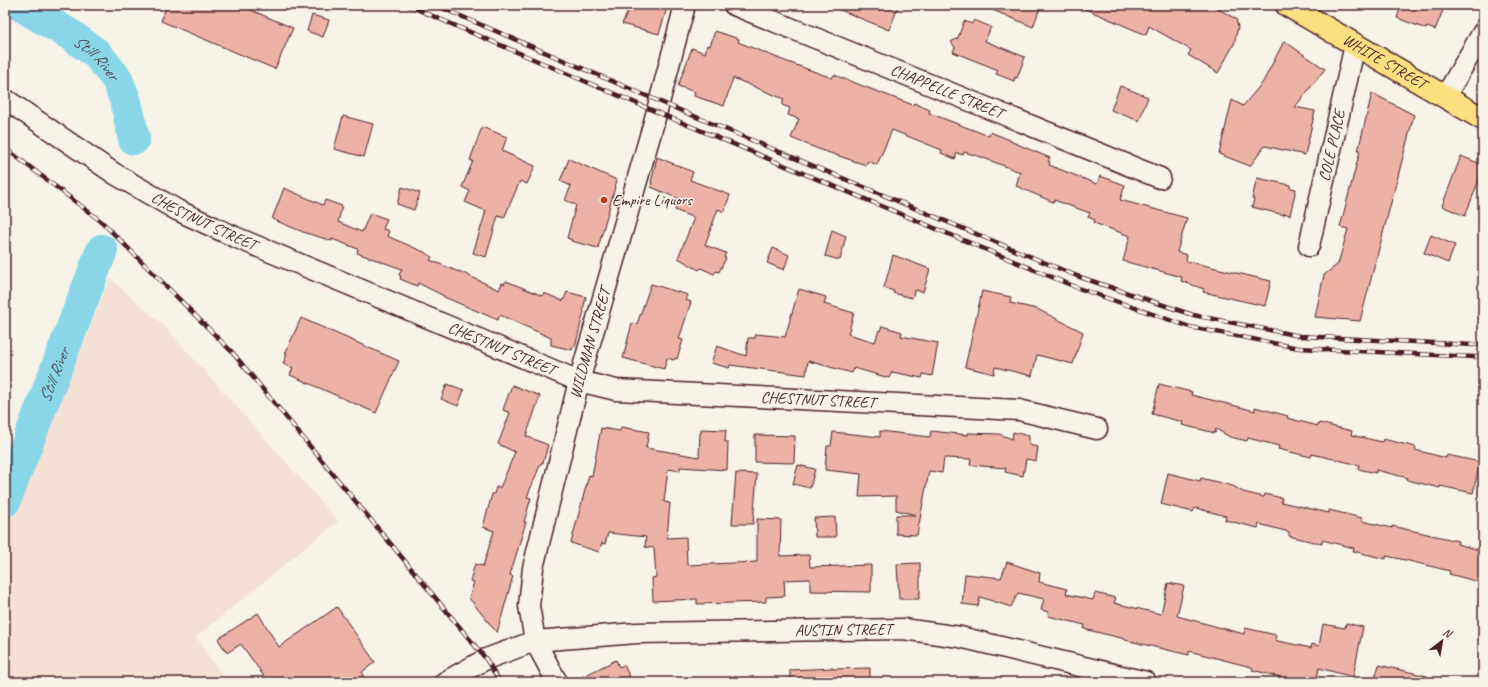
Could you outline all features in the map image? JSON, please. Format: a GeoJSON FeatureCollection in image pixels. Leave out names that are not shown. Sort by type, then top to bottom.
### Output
{"type":"FeatureCollection","features":[{"type":"Feature","properties":{"kind":"main road","name":"WHITE STREET"},"geometry":{"type":"LineString","coordinates":[[1287,5],[1483,119]]}},
{"type":"Feature","properties":{"kind":"street","name":"WILDMAN STREET"},"geometry":{"type":"LineString","coordinates":[[556,682],[536,641],[529,606],[533,568],[579,381],[654,122],[685,5]]}},
{"type":"Feature","properties":{"kind":"street","name":"CHAPPELLE STREET"},"geometry":{"type":"LineString","coordinates":[[734,5],[1160,178]]}},
{"type":"Feature","properties":{"kind":"street"},"geometry":{"type":"LineString","coordinates":[[1445,97],[1483,32]]}},
{"type":"Feature","properties":{"kind":"street","name":"COLE PLACE"},"geometry":{"type":"LineString","coordinates":[[1309,246],[1355,45]]}},
{"type":"Feature","properties":{"kind":"street","name":"CHESTNUT STREET"},"geometry":{"type":"LineString","coordinates":[[5,99],[115,174],[177,210],[235,237],[579,381],[616,390],[1019,410],[1097,429]]}},
{"type":"Feature","properties":{"kind":"street","name":"AUSTIN STREET"},"geometry":{"type":"LineString","coordinates":[[445,682],[486,659],[536,641],[637,633],[903,629],[960,637],[1146,682]]}},
{"type":"Feature","properties":{"kind":"shaded area"},"geometry":{"type":"Polygon","coordinates":[[[110,278],[167,329],[338,521],[196,637],[226,682],[5,682],[5,545],[8,526],[110,278]]]}},
{"type":"Feature","properties":{"kind":"building"},"geometry":{"type":"Polygon","coordinates":[[[167,5],[239,5],[293,28],[275,69],[161,21],[167,5]]]}},
{"type":"Feature","properties":{"kind":"building"},"geometry":{"type":"Polygon","coordinates":[[[631,5],[668,5],[659,34],[622,24],[631,5]]]}},
{"type":"Feature","properties":{"kind":"building"},"geometry":{"type":"Polygon","coordinates":[[[828,5],[899,5],[889,30],[828,5]]]}},
{"type":"Feature","properties":{"kind":"building"},"geometry":{"type":"Polygon","coordinates":[[[981,5],[1041,5],[1033,27],[981,5]]]}},
{"type":"Feature","properties":{"kind":"building"},"geometry":{"type":"Polygon","coordinates":[[[1076,5],[1211,5],[1236,19],[1238,27],[1234,44],[1218,73],[1188,55],[1191,50],[1149,26],[1146,35],[1076,5]]]}},
{"type":"Feature","properties":{"kind":"building"},"geometry":{"type":"Polygon","coordinates":[[[1401,5],[1445,5],[1435,30],[1427,27],[1426,29],[1397,18],[1401,5]]]}},
{"type":"Feature","properties":{"kind":"building"},"geometry":{"type":"Polygon","coordinates":[[[312,15],[329,20],[323,37],[307,31],[312,15]]]}},
{"type":"Feature","properties":{"kind":"building"},"geometry":{"type":"Polygon","coordinates":[[[974,20],[991,27],[985,41],[1025,57],[1017,78],[1015,77],[1014,81],[996,74],[998,70],[996,69],[953,52],[955,47],[951,42],[958,38],[964,21],[972,24],[974,20]]]}},
{"type":"Feature","properties":{"kind":"building"},"geometry":{"type":"Polygon","coordinates":[[[715,31],[739,39],[738,42],[785,61],[832,78],[834,75],[913,105],[914,103],[930,110],[929,113],[989,136],[990,132],[1010,140],[1050,158],[1048,161],[1050,162],[1049,165],[1097,184],[1100,176],[1125,185],[1120,200],[1187,218],[1177,252],[1187,255],[1186,261],[1271,281],[1265,306],[1203,292],[1204,289],[1181,281],[1182,277],[1123,261],[1130,236],[1094,223],[1095,220],[1088,217],[1090,213],[1054,200],[1053,202],[1016,186],[1020,172],[981,157],[964,152],[963,155],[957,153],[955,159],[941,153],[942,150],[892,130],[877,165],[868,161],[866,165],[791,138],[799,119],[788,115],[790,108],[782,105],[784,99],[733,78],[724,106],[694,96],[695,92],[678,86],[692,48],[705,53],[707,45],[710,46],[715,31]]]}},
{"type":"Feature","properties":{"kind":"building"},"geometry":{"type":"Polygon","coordinates":[[[1284,41],[1325,69],[1295,107],[1315,111],[1305,155],[1265,146],[1250,166],[1219,154],[1232,100],[1243,106],[1263,82],[1284,41]]]}},
{"type":"Feature","properties":{"kind":"building"},"geometry":{"type":"Polygon","coordinates":[[[1120,86],[1148,97],[1139,121],[1111,110],[1120,86]]]}},
{"type":"Feature","properties":{"kind":"building"},"geometry":{"type":"Polygon","coordinates":[[[1372,93],[1414,115],[1360,321],[1315,317],[1324,275],[1338,264],[1348,229],[1340,227],[1360,151],[1358,151],[1372,93]]]}},
{"type":"Feature","properties":{"kind":"building"},"geometry":{"type":"Polygon","coordinates":[[[343,116],[373,124],[364,157],[334,149],[343,116]]]}},
{"type":"Feature","properties":{"kind":"building"},"geometry":{"type":"Polygon","coordinates":[[[482,127],[507,137],[502,151],[535,166],[527,184],[520,181],[504,218],[498,216],[486,257],[473,253],[486,211],[465,202],[470,191],[462,187],[473,161],[470,160],[482,127]]]}},
{"type":"Feature","properties":{"kind":"building"},"geometry":{"type":"Polygon","coordinates":[[[1461,156],[1483,165],[1483,170],[1465,216],[1442,206],[1461,156]]]}},
{"type":"Feature","properties":{"kind":"building"},"geometry":{"type":"Polygon","coordinates":[[[657,157],[693,172],[690,180],[730,195],[724,212],[718,209],[705,245],[726,253],[724,257],[726,258],[719,272],[716,271],[714,274],[701,268],[699,270],[678,258],[694,218],[675,210],[679,199],[651,187],[657,157]]]}},
{"type":"Feature","properties":{"kind":"building"},"geometry":{"type":"Polygon","coordinates":[[[569,159],[617,180],[598,248],[571,241],[572,240],[567,238],[576,205],[565,200],[571,186],[560,181],[569,159]]]}},
{"type":"Feature","properties":{"kind":"building"},"geometry":{"type":"Polygon","coordinates":[[[1257,178],[1290,185],[1290,188],[1296,189],[1290,215],[1284,213],[1284,215],[1252,207],[1254,199],[1252,199],[1257,178]]]}},
{"type":"Feature","properties":{"kind":"building"},"geometry":{"type":"Polygon","coordinates":[[[402,187],[420,193],[414,210],[397,204],[402,187]]]}},
{"type":"Feature","properties":{"kind":"building"},"geometry":{"type":"Polygon","coordinates":[[[284,188],[323,205],[325,200],[342,206],[338,222],[362,232],[370,213],[387,219],[383,229],[389,231],[387,236],[424,252],[432,257],[430,260],[459,271],[499,290],[502,283],[504,284],[506,281],[543,296],[544,293],[563,301],[567,292],[586,297],[575,347],[573,346],[572,350],[551,345],[551,338],[500,315],[498,320],[444,297],[418,283],[417,286],[400,279],[401,276],[399,275],[402,269],[357,253],[358,249],[332,239],[332,241],[303,232],[272,219],[284,188]]]}},
{"type":"Feature","properties":{"kind":"building"},"geometry":{"type":"Polygon","coordinates":[[[832,230],[846,236],[840,260],[825,256],[832,230]]]}},
{"type":"Feature","properties":{"kind":"building"},"geometry":{"type":"Polygon","coordinates":[[[1431,235],[1455,245],[1448,263],[1424,253],[1431,235]]]}},
{"type":"Feature","properties":{"kind":"building"},"geometry":{"type":"Polygon","coordinates":[[[773,248],[789,255],[784,270],[767,263],[773,248]]]}},
{"type":"Feature","properties":{"kind":"building"},"geometry":{"type":"Polygon","coordinates":[[[893,255],[930,269],[923,292],[915,290],[912,298],[893,293],[894,291],[884,288],[893,255]]]}},
{"type":"Feature","properties":{"kind":"building"},"geometry":{"type":"Polygon","coordinates":[[[651,284],[688,295],[686,300],[691,302],[679,339],[683,340],[677,359],[675,358],[674,360],[667,358],[664,369],[623,358],[632,323],[637,324],[651,284]]]}},
{"type":"Feature","properties":{"kind":"building"},"geometry":{"type":"Polygon","coordinates":[[[799,289],[826,297],[824,304],[854,313],[848,334],[875,342],[882,326],[902,332],[901,336],[938,343],[932,376],[923,374],[922,378],[892,372],[889,378],[854,368],[852,373],[808,361],[806,375],[730,365],[729,368],[711,363],[717,346],[746,356],[748,338],[755,338],[756,334],[785,337],[799,289]]]}},
{"type":"Feature","properties":{"kind":"building"},"geometry":{"type":"Polygon","coordinates":[[[982,291],[1011,297],[1010,303],[1037,309],[1083,332],[1073,364],[1037,355],[1032,376],[995,367],[994,374],[965,367],[982,291]]]}},
{"type":"Feature","properties":{"kind":"building"},"geometry":{"type":"Polygon","coordinates":[[[301,318],[399,361],[376,413],[290,375],[293,368],[283,364],[287,354],[285,354],[301,318]]]}},
{"type":"Feature","properties":{"kind":"building"},"geometry":{"type":"Polygon","coordinates":[[[447,384],[464,390],[458,406],[441,399],[447,384]]]}},
{"type":"Feature","properties":{"kind":"building"},"geometry":{"type":"Polygon","coordinates":[[[1159,384],[1192,392],[1191,395],[1255,411],[1255,407],[1288,416],[1287,418],[1318,426],[1319,423],[1352,431],[1351,435],[1382,442],[1383,439],[1416,447],[1415,450],[1446,458],[1447,455],[1480,462],[1473,493],[1440,486],[1440,488],[1407,480],[1408,478],[1376,470],[1376,473],[1358,469],[1359,465],[1312,454],[1311,457],[1278,449],[1279,446],[1248,438],[1247,441],[1230,437],[1216,429],[1215,433],[1182,425],[1183,422],[1152,414],[1159,384]]]}},
{"type":"Feature","properties":{"kind":"building"},"geometry":{"type":"Polygon","coordinates":[[[512,385],[540,396],[526,436],[548,445],[543,463],[541,463],[527,497],[531,498],[524,522],[526,522],[510,575],[513,576],[497,633],[469,598],[474,582],[470,581],[475,564],[483,566],[494,531],[483,527],[492,494],[494,494],[496,487],[500,488],[515,452],[498,444],[510,413],[503,410],[512,385]]]}},
{"type":"Feature","properties":{"kind":"building"},"geometry":{"type":"Polygon","coordinates":[[[621,427],[649,432],[646,448],[699,457],[701,429],[726,430],[725,442],[728,442],[727,470],[680,467],[680,471],[668,469],[664,502],[670,503],[667,538],[686,537],[687,565],[757,562],[757,519],[781,520],[780,556],[809,555],[810,567],[871,565],[871,592],[810,591],[810,579],[784,580],[785,596],[766,597],[766,602],[697,604],[697,599],[653,601],[652,578],[656,577],[654,548],[645,547],[646,537],[608,533],[605,544],[602,543],[599,552],[571,543],[589,475],[592,476],[601,428],[620,431],[621,427]]]}},
{"type":"Feature","properties":{"kind":"building"},"geometry":{"type":"Polygon","coordinates":[[[880,431],[930,437],[931,431],[968,435],[968,433],[999,434],[1012,439],[1013,432],[1029,436],[1029,445],[1038,447],[1036,461],[1026,459],[1023,476],[1005,472],[1006,468],[970,465],[971,459],[944,458],[942,473],[929,471],[917,535],[896,534],[896,515],[916,515],[896,510],[896,496],[859,497],[861,474],[825,470],[827,446],[831,446],[833,432],[880,437],[880,431]]]}},
{"type":"Feature","properties":{"kind":"building"},"geometry":{"type":"Polygon","coordinates":[[[755,435],[795,436],[794,463],[755,462],[755,435]]]}},
{"type":"Feature","properties":{"kind":"building"},"geometry":{"type":"Polygon","coordinates":[[[798,465],[815,469],[810,488],[793,484],[798,465]]]}},
{"type":"Feature","properties":{"kind":"building"},"geometry":{"type":"Polygon","coordinates":[[[736,473],[757,474],[753,524],[732,524],[736,473]]]}},
{"type":"Feature","properties":{"kind":"building"},"geometry":{"type":"Polygon","coordinates":[[[1168,473],[1200,481],[1201,478],[1233,486],[1243,492],[1264,497],[1265,494],[1282,498],[1281,502],[1329,513],[1329,510],[1362,518],[1362,521],[1392,528],[1392,526],[1458,541],[1457,544],[1483,551],[1483,583],[1449,574],[1450,571],[1405,560],[1386,556],[1386,559],[1353,551],[1354,548],[1322,540],[1322,544],[1289,536],[1289,532],[1259,524],[1258,528],[1225,520],[1226,516],[1195,508],[1193,512],[1161,504],[1168,473]]]}},
{"type":"Feature","properties":{"kind":"building"},"geometry":{"type":"Polygon","coordinates":[[[835,517],[836,537],[815,537],[814,518],[835,517]]]}},
{"type":"Feature","properties":{"kind":"building"},"geometry":{"type":"Polygon","coordinates":[[[1007,562],[1040,573],[1039,582],[1067,589],[1066,594],[1093,600],[1095,593],[1116,598],[1114,603],[1161,614],[1168,583],[1184,586],[1177,616],[1244,634],[1245,628],[1276,635],[1275,640],[1311,648],[1312,644],[1319,646],[1323,624],[1345,628],[1346,623],[1363,627],[1353,677],[1319,668],[1316,682],[1292,682],[1292,680],[1252,670],[1253,668],[1251,667],[1189,651],[1189,655],[1084,629],[1085,625],[1048,616],[1049,612],[1041,610],[1044,599],[1018,593],[1011,607],[980,597],[978,606],[962,604],[965,574],[1001,578],[1007,562]]]}},
{"type":"Feature","properties":{"kind":"building"},"geometry":{"type":"Polygon","coordinates":[[[920,563],[919,599],[899,599],[897,564],[920,563]]]}},
{"type":"Feature","properties":{"kind":"building"},"geometry":{"type":"Polygon","coordinates":[[[337,607],[375,662],[362,672],[364,675],[354,682],[268,682],[241,644],[227,653],[218,639],[258,613],[279,647],[337,607]]]}},
{"type":"Feature","properties":{"kind":"building"},"geometry":{"type":"Polygon","coordinates":[[[616,660],[619,667],[624,665],[632,682],[572,682],[616,660]]]}},
{"type":"Feature","properties":{"kind":"building"},"geometry":{"type":"Polygon","coordinates":[[[1379,665],[1427,676],[1426,682],[1374,682],[1379,665]]]}},
{"type":"Feature","properties":{"kind":"building"},"geometry":{"type":"Polygon","coordinates":[[[870,668],[870,682],[790,682],[790,670],[870,668]]]}},
{"type":"Feature","properties":{"kind":"waterway","name":"Still River"},"geometry":{"type":"LineString","coordinates":[[20,5],[69,34],[96,53],[117,79],[126,102],[134,139]]}},
{"type":"Feature","properties":{"kind":"waterway","name":"Still River"},"geometry":{"type":"LineString","coordinates":[[5,501],[102,250]]}},
{"type":"Feature","properties":{"kind":"railway"},"geometry":{"type":"LineString","coordinates":[[407,5],[666,116],[1078,288],[1190,327],[1299,348],[1474,357],[1483,356]]}},
{"type":"Feature","properties":{"kind":"railway"},"geometry":{"type":"LineString","coordinates":[[435,5],[670,106],[1077,276],[1193,315],[1300,336],[1473,345],[1483,344]]}},
{"type":"Feature","properties":{"kind":"railway"},"geometry":{"type":"LineString","coordinates":[[5,148],[102,222],[232,352],[486,659],[500,682]]}},
{"type":"Feature","properties":{"kind":"place","name":"Empire Liquors"},"geometry":{"type":"Point","coordinates":[604,200]}}]}
